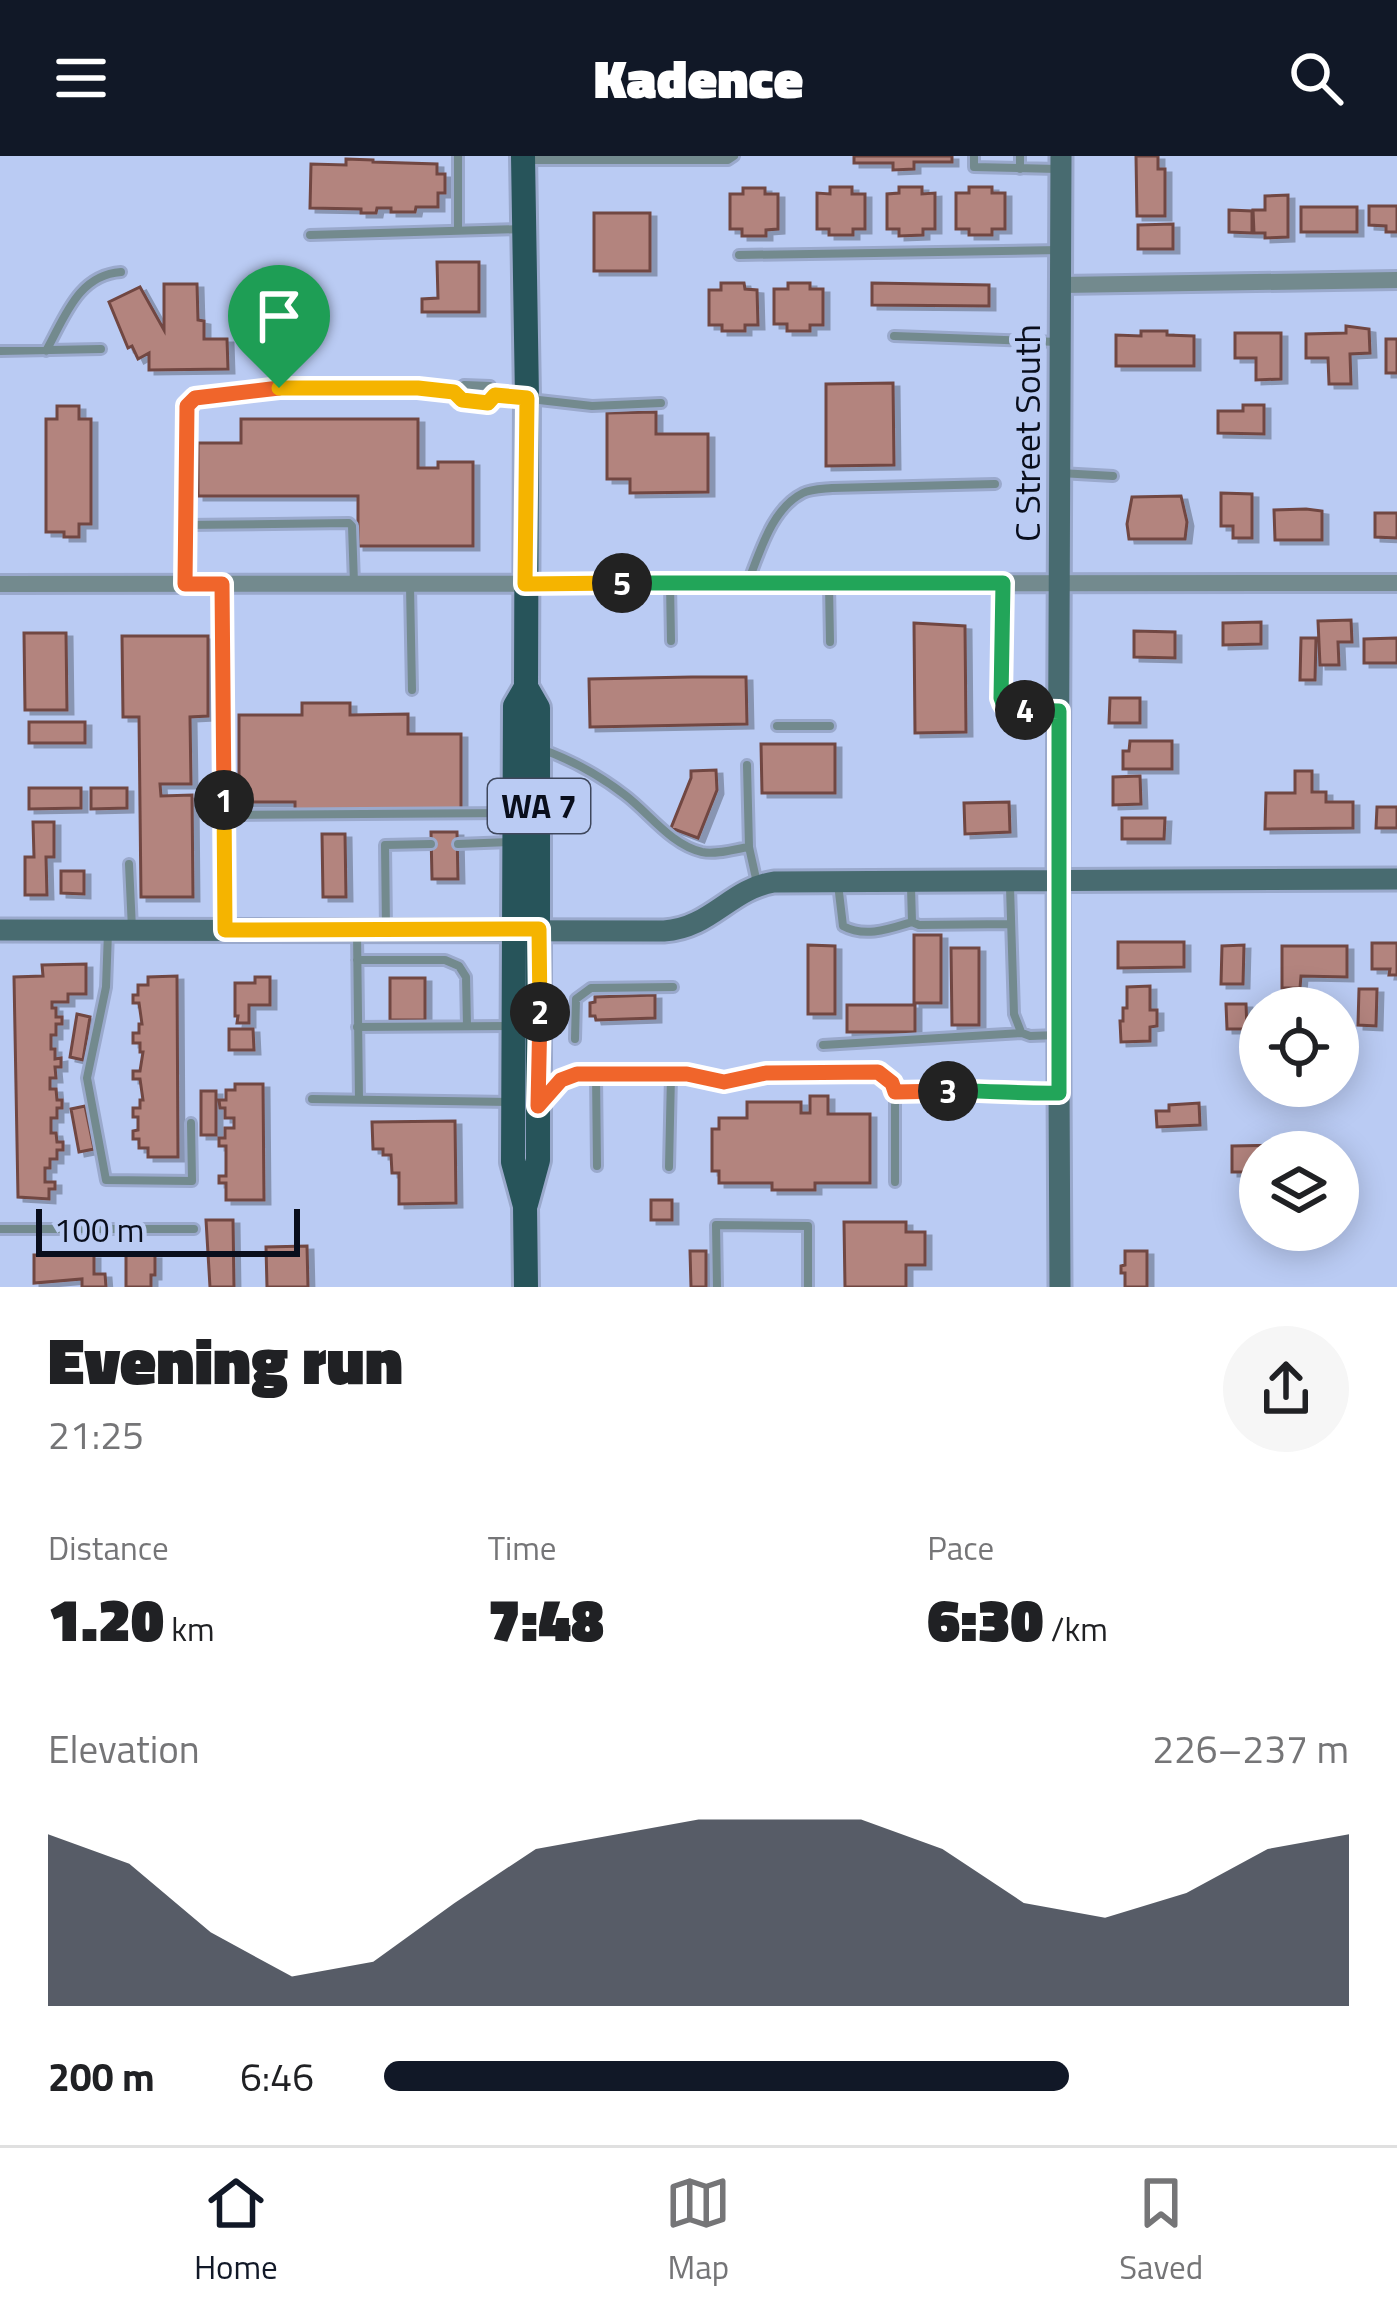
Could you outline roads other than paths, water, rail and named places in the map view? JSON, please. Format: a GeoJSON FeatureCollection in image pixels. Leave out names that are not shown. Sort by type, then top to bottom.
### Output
{"type":"FeatureCollection","features":[{"type":"Feature","properties":{"kind":"main road","name":"WA 7"},"geometry":{"type":"LineString","coordinates":[[523,158],[526,688],[538,708],[539,748],[539,929],[526,1104]]}},
{"type":"Feature","properties":{"kind":"main road","name":"WA 7"},"geometry":{"type":"LineString","coordinates":[[526,688],[515,706],[512,842],[512,1026],[538,1160],[525,1206],[526,1287]]}},
{"type":"Feature","properties":{"kind":"street","name":"C Street South"},"geometry":{"type":"LineString","coordinates":[[1060,1287],[1061,163]]}},
{"type":"Feature","properties":{"kind":"street"},"geometry":{"type":"LineString","coordinates":[[1061,284],[1397,280]]}},
{"type":"Feature","properties":{"kind":"street"},"geometry":{"type":"LineString","coordinates":[[0,584],[1397,583]]}},
{"type":"Feature","properties":{"kind":"street"},"geometry":{"type":"LineString","coordinates":[[0,930],[654,932],[686,929],[757,885],[775,882],[1397,879]]}},
{"type":"Feature","properties":{"kind":"lane"},"geometry":{"type":"LineString","coordinates":[[458,156],[458,230]]}},
{"type":"Feature","properties":{"kind":"lane"},"geometry":{"type":"LineString","coordinates":[[523,158],[728,160],[734,156]]}},
{"type":"Feature","properties":{"kind":"lane"},"geometry":{"type":"LineString","coordinates":[[974,156],[974,167],[1020,169],[1061,163]]}},
{"type":"Feature","properties":{"kind":"lane"},"geometry":{"type":"LineString","coordinates":[[1020,156],[1020,169]]}},
{"type":"Feature","properties":{"kind":"lane"},"geometry":{"type":"LineString","coordinates":[[310,235],[524,229]]}},
{"type":"Feature","properties":{"kind":"lane"},"geometry":{"type":"LineString","coordinates":[[739,255],[1061,250]]}},
{"type":"Feature","properties":{"kind":"lane"},"geometry":{"type":"LineString","coordinates":[[46,351],[86,284],[104,273],[121,272]]}},
{"type":"Feature","properties":{"kind":"lane"},"geometry":{"type":"LineString","coordinates":[[894,336],[1061,343]]}},
{"type":"Feature","properties":{"kind":"lane"},"geometry":{"type":"LineString","coordinates":[[0,351],[101,349]]}},
{"type":"Feature","properties":{"kind":"lane"},"geometry":{"type":"LineString","coordinates":[[454,392],[464,385],[490,386],[495,395]]}},
{"type":"Feature","properties":{"kind":"lane"},"geometry":{"type":"LineString","coordinates":[[185,584],[187,406],[195,398],[279,388],[418,388],[454,392],[462,400],[488,403],[495,395]]}},
{"type":"Feature","properties":{"kind":"lane"},"geometry":{"type":"LineString","coordinates":[[495,395],[592,406],[661,403]]}},
{"type":"Feature","properties":{"kind":"lane"},"geometry":{"type":"LineString","coordinates":[[1060,473],[1113,476]]}},
{"type":"Feature","properties":{"kind":"lane"},"geometry":{"type":"LineString","coordinates":[[747,583],[769,531],[805,491],[995,484]]}},
{"type":"Feature","properties":{"kind":"lane"},"geometry":{"type":"LineString","coordinates":[[184,525],[349,523],[354,583]]}},
{"type":"Feature","properties":{"kind":"lane"},"geometry":{"type":"LineString","coordinates":[[670,583],[671,641]]}},
{"type":"Feature","properties":{"kind":"lane"},"geometry":{"type":"LineString","coordinates":[[829,583],[830,642]]}},
{"type":"Feature","properties":{"kind":"lane"},"geometry":{"type":"LineString","coordinates":[[1003,583],[1004,706],[1008,710],[1059,711]]}},
{"type":"Feature","properties":{"kind":"lane"},"geometry":{"type":"LineString","coordinates":[[222,584],[225,930]]}},
{"type":"Feature","properties":{"kind":"lane"},"geometry":{"type":"LineString","coordinates":[[410,584],[412,690]]}},
{"type":"Feature","properties":{"kind":"lane"},"geometry":{"type":"LineString","coordinates":[[777,726],[830,726]]}},
{"type":"Feature","properties":{"kind":"lane"},"geometry":{"type":"LineString","coordinates":[[539,748],[593,773],[683,843],[702,852],[749,847]]}},
{"type":"Feature","properties":{"kind":"lane"},"geometry":{"type":"LineString","coordinates":[[747,766],[749,847],[757,885]]}},
{"type":"Feature","properties":{"kind":"lane"},"geometry":{"type":"LineString","coordinates":[[224,815],[513,813]]}},
{"type":"Feature","properties":{"kind":"lane"},"geometry":{"type":"LineString","coordinates":[[458,844],[512,842]]}},
{"type":"Feature","properties":{"kind":"lane"},"geometry":{"type":"LineString","coordinates":[[386,931],[385,844],[431,844]]}},
{"type":"Feature","properties":{"kind":"lane"},"geometry":{"type":"LineString","coordinates":[[129,864],[132,930]]}},
{"type":"Feature","properties":{"kind":"lane"},"geometry":{"type":"LineString","coordinates":[[837,881],[841,919],[848,929],[870,932],[912,922],[1011,924]]}},
{"type":"Feature","properties":{"kind":"lane"},"geometry":{"type":"LineString","coordinates":[[911,881],[912,922]]}},
{"type":"Feature","properties":{"kind":"lane"},"geometry":{"type":"LineString","coordinates":[[1010,881],[1014,1014],[1022,1033]]}},
{"type":"Feature","properties":{"kind":"lane"},"geometry":{"type":"LineString","coordinates":[[108,930],[106,987],[87,1078],[106,1180],[192,1181],[191,1123]]}},
{"type":"Feature","properties":{"kind":"lane"},"geometry":{"type":"LineString","coordinates":[[357,931],[359,1099]]}},
{"type":"Feature","properties":{"kind":"lane"},"geometry":{"type":"LineString","coordinates":[[357,960],[445,960],[459,966],[466,977],[466,1026]]}},
{"type":"Feature","properties":{"kind":"lane"},"geometry":{"type":"LineString","coordinates":[[575,1039],[576,999],[591,988],[673,987]]}},
{"type":"Feature","properties":{"kind":"lane"},"geometry":{"type":"LineString","coordinates":[[357,1027],[512,1026]]}},
{"type":"Feature","properties":{"kind":"lane"},"geometry":{"type":"LineString","coordinates":[[823,1046],[1022,1033],[1060,1035]]}},
{"type":"Feature","properties":{"kind":"lane"},"geometry":{"type":"LineString","coordinates":[[312,1099],[526,1104],[577,1074],[687,1074],[724,1082],[766,1073],[878,1072],[895,1092],[895,1182]]}},
{"type":"Feature","properties":{"kind":"lane"},"geometry":{"type":"LineString","coordinates":[[596,1074],[597,1166]]}},
{"type":"Feature","properties":{"kind":"lane"},"geometry":{"type":"LineString","coordinates":[[669,1167],[670,1075]]}},
{"type":"Feature","properties":{"kind":"lane"},"geometry":{"type":"LineString","coordinates":[[895,1092],[1059,1093]]}},
{"type":"Feature","properties":{"kind":"lane"},"geometry":{"type":"LineString","coordinates":[[717,1287],[716,1225],[808,1226],[808,1287]]}},
{"type":"Feature","properties":{"kind":"lane"},"geometry":{"type":"LineString","coordinates":[[0,1229],[194,1229]]}}]}
